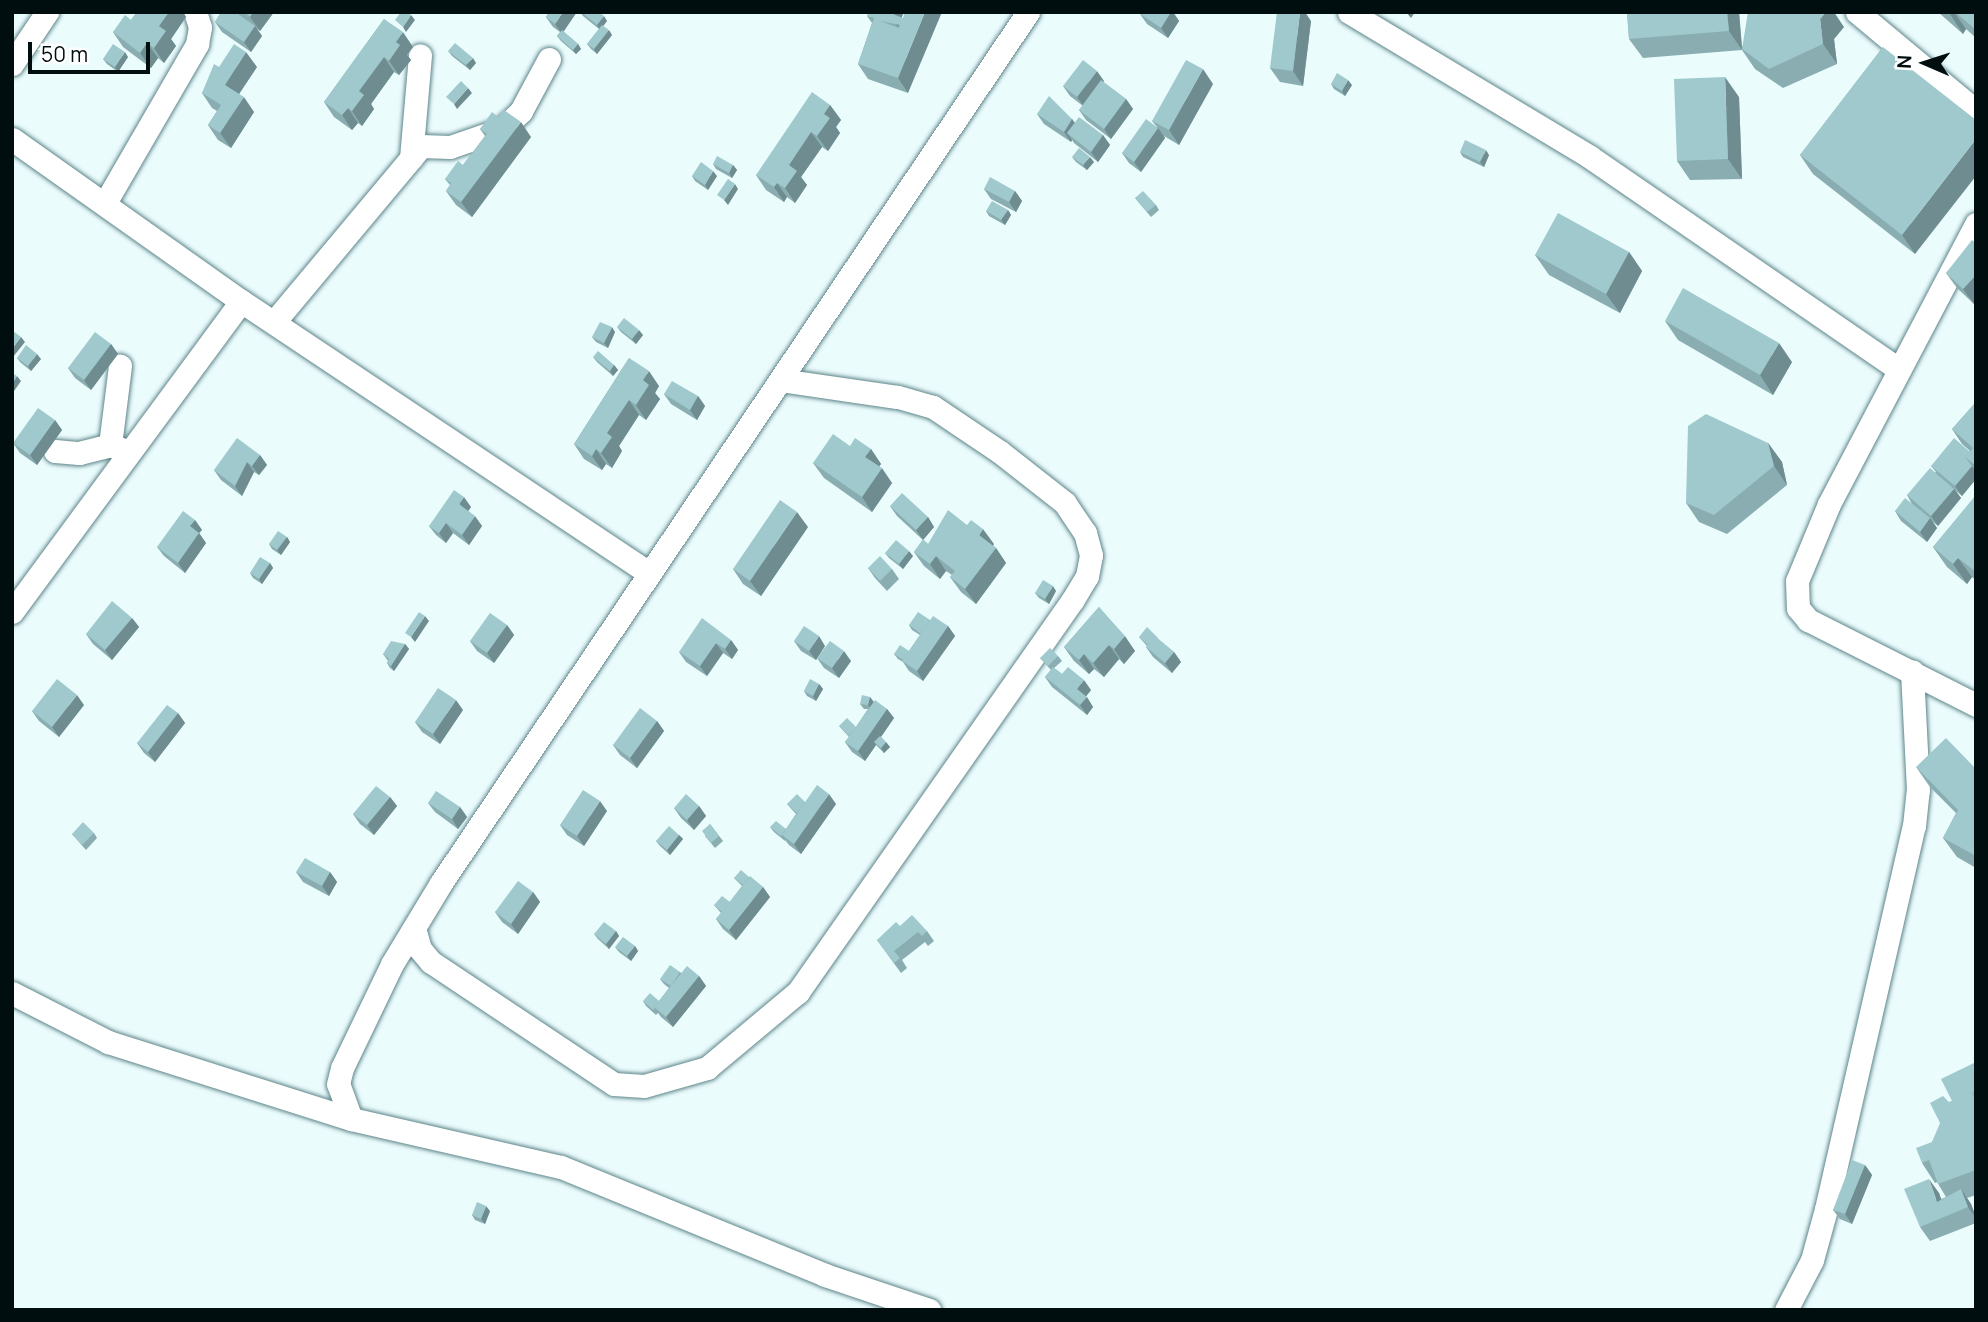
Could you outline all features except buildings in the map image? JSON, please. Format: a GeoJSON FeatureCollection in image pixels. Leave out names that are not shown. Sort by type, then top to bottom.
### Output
{"type":"FeatureCollection","features":[{"type":"Feature","properties":{"kind":"street"},"geometry":{"type":"LineString","coordinates":[[12,64],[47,12]]}},
{"type":"Feature","properties":{"kind":"street"},"geometry":{"type":"LineString","coordinates":[[105,202],[197,44],[200,27],[195,12]]}},
{"type":"Feature","properties":{"kind":"street"},"geometry":{"type":"LineString","coordinates":[[351,1119],[338,1084],[341,1068],[414,928],[647,572],[781,380],[1028,12]]}},
{"type":"Feature","properties":{"kind":"street"},"geometry":{"type":"LineString","coordinates":[[1349,12],[1590,158],[1899,369]]}},
{"type":"Feature","properties":{"kind":"street"},"geometry":{"type":"LineString","coordinates":[[1857,12],[1976,111]]}},
{"type":"Feature","properties":{"kind":"street"},"geometry":{"type":"LineString","coordinates":[[411,158],[420,55]]}},
{"type":"Feature","properties":{"kind":"street"},"geometry":{"type":"LineString","coordinates":[[274,322],[421,146],[450,147],[502,129],[521,111],[549,59]]}},
{"type":"Feature","properties":{"kind":"street"},"geometry":{"type":"LineString","coordinates":[[12,139],[105,202],[241,301],[647,572]]}},
{"type":"Feature","properties":{"kind":"street"},"geometry":{"type":"LineString","coordinates":[[1976,224],[1829,504],[1797,581],[1798,608],[1808,620],[1976,705]]}},
{"type":"Feature","properties":{"kind":"street"},"geometry":{"type":"LineString","coordinates":[[12,612],[120,448],[241,301]]}},
{"type":"Feature","properties":{"kind":"street"},"geometry":{"type":"LineString","coordinates":[[120,366],[120,448]]}},
{"type":"Feature","properties":{"kind":"street"},"geometry":{"type":"LineString","coordinates":[[414,928],[419,949],[431,962],[614,1084],[644,1086],[707,1068],[799,992],[1072,601],[1087,576],[1091,555],[1085,533],[1065,503],[1000,452],[933,407],[897,397],[781,380]]}},
{"type":"Feature","properties":{"kind":"street"},"geometry":{"type":"LineString","coordinates":[[55,451],[79,453],[120,448]]}},
{"type":"Feature","properties":{"kind":"street"},"geometry":{"type":"LineString","coordinates":[[1786,1310],[1812,1260],[1826,1209],[1914,825],[1918,790],[1912,671]]}},
{"type":"Feature","properties":{"kind":"street"},"geometry":{"type":"LineString","coordinates":[[12,993],[108,1042],[351,1119],[561,1167],[825,1275],[929,1310]]}}]}
